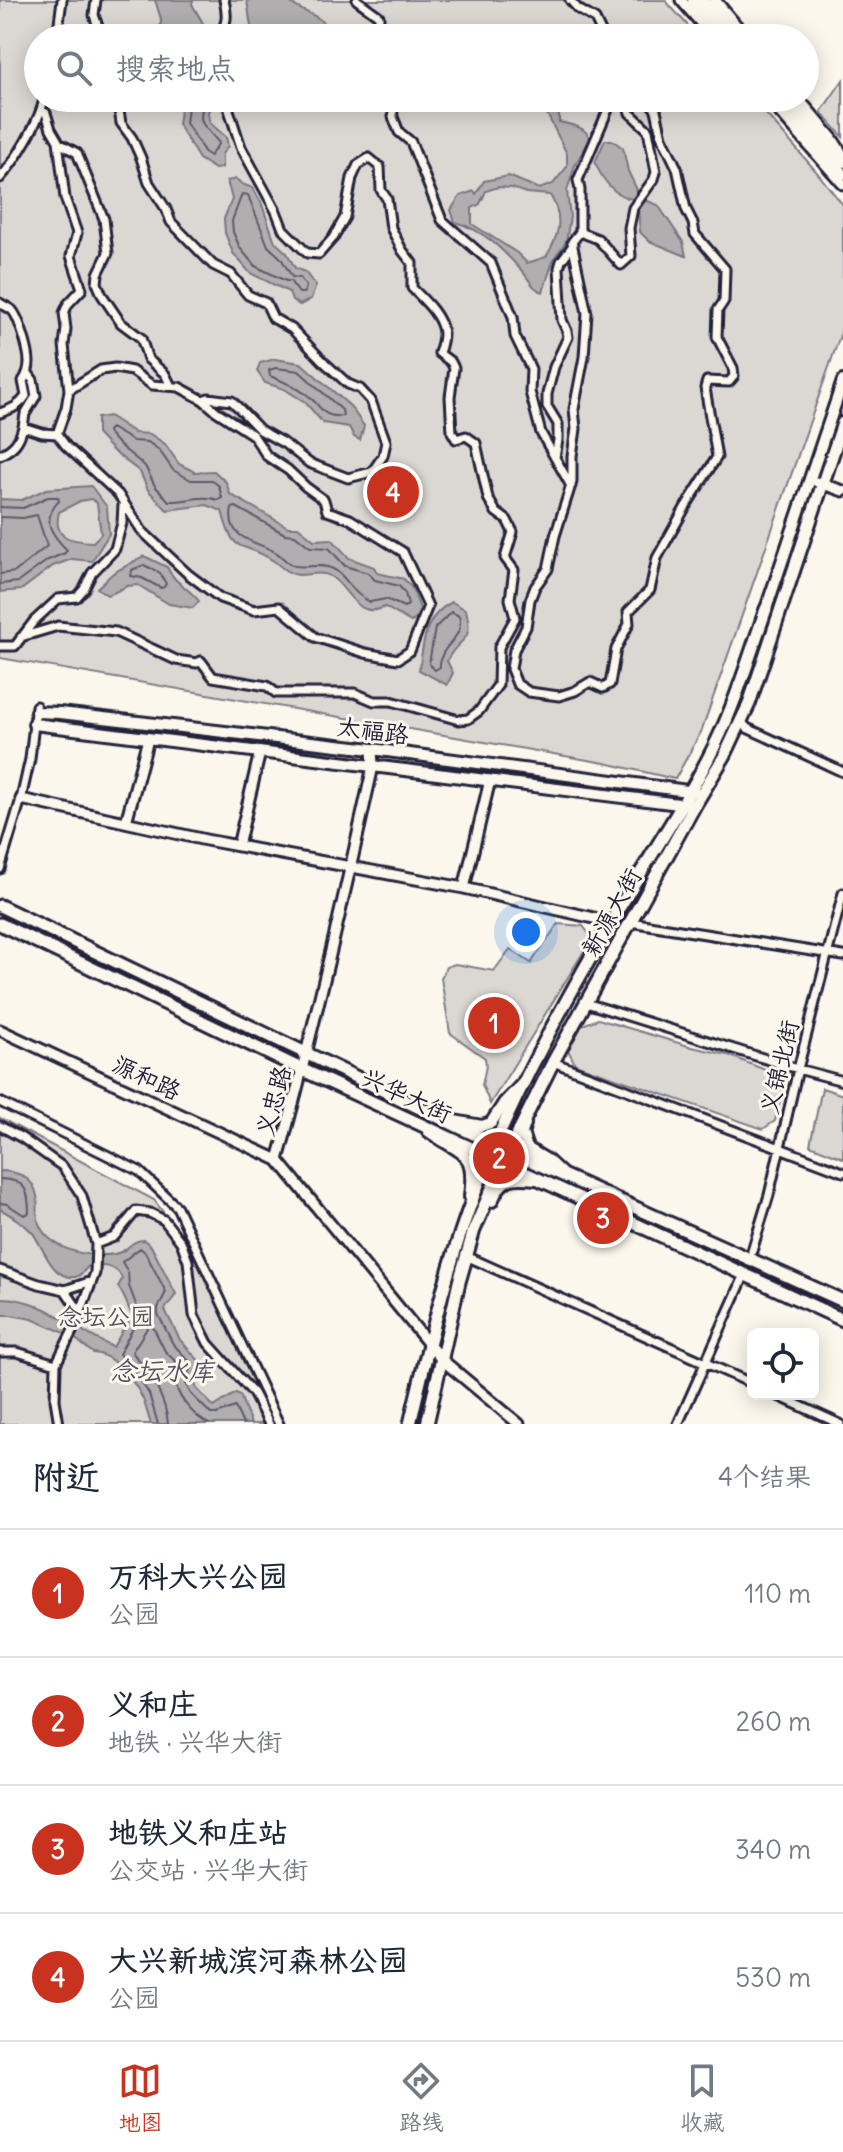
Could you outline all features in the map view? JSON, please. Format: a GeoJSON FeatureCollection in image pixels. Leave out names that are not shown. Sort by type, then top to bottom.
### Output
{"type":"FeatureCollection","features":[{"type":"Feature","properties":{"kind":"main road"},"geometry":{"type":"LineString","coordinates":[[693,0],[710,7],[724,24]]}},
{"type":"Feature","properties":{"kind":"main road"},"geometry":{"type":"LineString","coordinates":[[789,112],[843,174]]}},
{"type":"Feature","properties":{"kind":"main road"},"geometry":{"type":"LineString","coordinates":[[799,112],[843,162]]}},
{"type":"Feature","properties":{"kind":"main road","name":"新源大街"},"geometry":{"type":"LineString","coordinates":[[427,1424],[466,1256],[503,1163],[553,1062],[725,755],[749,704],[843,381]]}},
{"type":"Feature","properties":{"kind":"main road","name":"新源大街"},"geometry":{"type":"LineString","coordinates":[[766,609],[843,423]]}},
{"type":"Feature","properties":{"kind":"main road"},"geometry":{"type":"LineString","coordinates":[[410,1424],[457,1241],[489,1157],[579,980],[716,743],[766,609]]}},
{"type":"Feature","properties":{"kind":"main road","name":"太福路"},"geometry":{"type":"LineString","coordinates":[[35,714],[60,713],[372,749],[689,793],[705,791]]}},
{"type":"Feature","properties":{"kind":"main road","name":"太福路"},"geometry":{"type":"LineString","coordinates":[[35,714],[148,739],[695,805]]}},
{"type":"Feature","properties":{"kind":"main road","name":"兴华大街"},"geometry":{"type":"LineString","coordinates":[[0,906],[509,1151],[843,1301]]}},
{"type":"Feature","properties":{"kind":"main road","name":"兴华大街"},"geometry":{"type":"LineString","coordinates":[[0,924],[420,1125],[843,1320]]}},
{"type":"Feature","properties":{"kind":"main road"},"geometry":{"type":"LineString","coordinates":[[579,980],[594,989]]}},
{"type":"Feature","properties":{"kind":"main road"},"geometry":{"type":"LineString","coordinates":[[445,1120],[482,1126],[491,1123],[527,1077]]}},
{"type":"Feature","properties":{"kind":"main road"},"geometry":{"type":"LineString","coordinates":[[532,1103],[522,1133],[527,1148],[566,1177]]}},
{"type":"Feature","properties":{"kind":"main road"},"geometry":{"type":"LineString","coordinates":[[420,1125],[469,1161],[472,1172],[469,1206]]}},
{"type":"Feature","properties":{"kind":"main road"},"geometry":{"type":"LineString","coordinates":[[474,1230],[501,1184],[520,1177],[541,1180]]}},
{"type":"Feature","properties":{"kind":"street"},"geometry":{"type":"LineString","coordinates":[[59,24],[62,0]]}},
{"type":"Feature","properties":{"kind":"street"},"geometry":{"type":"LineString","coordinates":[[96,0],[94,15],[97,24]]}},
{"type":"Feature","properties":{"kind":"street"},"geometry":{"type":"LineString","coordinates":[[224,0],[227,24]]}},
{"type":"Feature","properties":{"kind":"street"},"geometry":{"type":"LineString","coordinates":[[357,0],[379,16],[379,24]]}},
{"type":"Feature","properties":{"kind":"street"},"geometry":{"type":"LineString","coordinates":[[570,0],[597,24]]}},
{"type":"Feature","properties":{"kind":"street"},"geometry":{"type":"LineString","coordinates":[[681,0],[710,7],[730,24]]}},
{"type":"Feature","properties":{"kind":"street"},"geometry":{"type":"LineString","coordinates":[[0,178],[41,112]]}},
{"type":"Feature","properties":{"kind":"street"},"geometry":{"type":"LineString","coordinates":[[45,112],[59,143],[65,198],[77,233],[71,256],[82,289],[64,313],[69,390],[57,434]]}},
{"type":"Feature","properties":{"kind":"street"},"geometry":{"type":"LineString","coordinates":[[119,112],[121,123],[132,138],[149,183],[171,222],[213,265],[231,274],[248,295],[266,303],[273,318],[292,329],[348,384],[360,389],[371,401],[386,442],[383,456],[372,472],[348,478],[309,463],[260,430],[232,401],[203,400]]}},
{"type":"Feature","properties":{"kind":"street"},"geometry":{"type":"LineString","coordinates":[[21,637],[58,626],[116,632],[176,660],[201,661],[213,677],[267,686],[276,693],[355,693],[374,701],[391,701],[459,720],[468,719],[479,711],[498,685],[499,647],[515,618],[510,599],[514,570],[505,558],[513,532],[488,498],[476,443],[466,436],[456,439],[452,432],[450,397],[454,368],[439,353],[443,335],[441,325],[428,304],[412,288],[412,263],[391,228],[387,199],[381,190],[380,167],[369,158],[358,165],[340,226],[319,254],[307,253],[283,229],[241,147],[230,112]]}},
{"type":"Feature","properties":{"kind":"street"},"geometry":{"type":"LineString","coordinates":[[393,112],[399,132],[411,142],[442,220],[491,263],[513,317],[515,336],[531,369],[530,392],[541,433],[571,486]]}},
{"type":"Feature","properties":{"kind":"street"},"geometry":{"type":"LineString","coordinates":[[607,112],[578,180],[580,232],[572,242],[587,313],[584,357],[574,409],[576,429],[571,486],[548,569],[530,600],[526,627],[514,650],[511,669],[517,684],[529,692],[559,696],[590,682],[603,688],[610,684],[616,649],[629,624],[628,612],[650,590],[657,558],[717,457],[705,388],[707,381],[729,382],[734,376],[729,357],[717,337],[718,310],[724,301],[725,269],[695,234],[677,168],[662,137],[656,112]]}},
{"type":"Feature","properties":{"kind":"street"},"geometry":{"type":"LineString","coordinates":[[580,232],[598,239],[621,265],[631,256],[629,228],[633,208],[656,172],[648,130],[630,112]]}},
{"type":"Feature","properties":{"kind":"street"},"geometry":{"type":"LineString","coordinates":[[779,112],[843,184]]}},
{"type":"Feature","properties":{"kind":"street"},"geometry":{"type":"LineString","coordinates":[[810,112],[843,155]]}},
{"type":"Feature","properties":{"kind":"street"},"geometry":{"type":"LineString","coordinates":[[59,143],[77,153],[104,219],[108,253],[97,283],[102,295],[121,323],[141,338],[148,359],[165,374],[171,386]]}},
{"type":"Feature","properties":{"kind":"street"},"geometry":{"type":"LineString","coordinates":[[555,459],[558,424],[547,406],[547,394],[554,367],[568,337],[562,320],[559,268],[573,245]]}},
{"type":"Feature","properties":{"kind":"street"},"geometry":{"type":"LineString","coordinates":[[0,303],[12,309],[28,352],[28,373],[23,381],[26,396],[20,404],[0,413]]}},
{"type":"Feature","properties":{"kind":"street"},"geometry":{"type":"LineString","coordinates":[[23,427],[57,434],[118,494],[142,531],[188,574],[220,598],[254,610],[279,607],[315,637],[365,653],[398,659],[410,651],[428,606],[403,552],[350,519],[327,511],[324,500],[267,456],[253,435],[179,387],[152,385],[132,371],[115,368],[101,370],[69,390]]}},
{"type":"Feature","properties":{"kind":"street"},"geometry":{"type":"LineString","coordinates":[[0,455],[19,442],[25,414],[36,396],[33,380],[28,373]]}},
{"type":"Feature","properties":{"kind":"street"},"geometry":{"type":"LineString","coordinates":[[816,482],[843,491]]}},
{"type":"Feature","properties":{"kind":"street"},"geometry":{"type":"LineString","coordinates":[[0,646],[15,646],[34,621],[58,599],[77,597],[84,589],[92,573],[115,549],[122,523],[123,503]]}},
{"type":"Feature","properties":{"kind":"street"},"geometry":{"type":"LineString","coordinates":[[0,869],[21,799],[35,714]]}},
{"type":"Feature","properties":{"kind":"street"},"geometry":{"type":"LineString","coordinates":[[741,721],[747,728],[843,772]]}},
{"type":"Feature","properties":{"kind":"street"},"geometry":{"type":"LineString","coordinates":[[126,822],[148,739]]}},
{"type":"Feature","properties":{"kind":"street","name":"义忠路"},"geometry":{"type":"LineString","coordinates":[[372,749],[373,766],[351,867],[303,1070],[278,1160],[441,1359],[519,1424]]}},
{"type":"Feature","properties":{"kind":"street"},"geometry":{"type":"LineString","coordinates":[[238,846],[260,752]]}},
{"type":"Feature","properties":{"kind":"street"},"geometry":{"type":"LineString","coordinates":[[464,888],[490,780]]}},
{"type":"Feature","properties":{"kind":"street"},"geometry":{"type":"LineString","coordinates":[[21,799],[238,846],[464,888],[611,922]]}},
{"type":"Feature","properties":{"kind":"street","name":"义锦北街"},"geometry":{"type":"LineString","coordinates":[[752,1251],[843,893]]}},
{"type":"Feature","properties":{"kind":"street"},"geometry":{"type":"LineString","coordinates":[[630,922],[843,956]]}},
{"type":"Feature","properties":{"kind":"street"},"geometry":{"type":"LineString","coordinates":[[586,1003],[843,1081]]}},
{"type":"Feature","properties":{"kind":"street","name":"源和路"},"geometry":{"type":"LineString","coordinates":[[0,1030],[278,1160]]}},
{"type":"Feature","properties":{"kind":"street"},"geometry":{"type":"LineString","coordinates":[[553,1062],[843,1172]]}},
{"type":"Feature","properties":{"kind":"street"},"geometry":{"type":"LineString","coordinates":[[0,1102],[139,1171],[177,1207],[279,1424]]}},
{"type":"Feature","properties":{"kind":"street"},"geometry":{"type":"LineString","coordinates":[[0,1126],[63,1167],[82,1196],[96,1244],[94,1277],[56,1364],[55,1400],[59,1424]]}},
{"type":"Feature","properties":{"kind":"street"},"geometry":{"type":"LineString","coordinates":[[96,1244],[114,1237],[136,1211],[164,1220],[181,1242],[188,1261],[194,1315],[208,1343],[253,1393],[269,1424]]}},
{"type":"Feature","properties":{"kind":"street"},"geometry":{"type":"LineString","coordinates":[[466,1256],[747,1381]]}},
{"type":"Feature","properties":{"kind":"street"},"geometry":{"type":"LineString","coordinates":[[0,1270],[65,1290],[94,1277]]}},
{"type":"Feature","properties":{"kind":"street"},"geometry":{"type":"LineString","coordinates":[[678,1424],[742,1281]]}},
{"type":"Feature","properties":{"kind":"street"},"geometry":{"type":"LineString","coordinates":[[65,1290],[80,1312]]}},
{"type":"Feature","properties":{"kind":"street"},"geometry":{"type":"LineString","coordinates":[[0,1352],[17,1352],[56,1364]]}},
{"type":"Feature","properties":{"kind":"street"},"geometry":{"type":"LineString","coordinates":[[787,1400],[840,1424]]}},
{"type":"Feature","properties":{"kind":"green space"},"geometry":{"type":"Polygon","coordinates":[[[0,0],[665,0],[686,24],[24,24],[24,112],[764,112],[843,205],[843,327],[701,732],[675,779],[605,763],[0,658],[0,0]]]}},
{"type":"Feature","properties":{"kind":"green space"},"geometry":{"type":"Polygon","coordinates":[[[843,80],[843,137],[821,112],[843,80]]]}},
{"type":"Feature","properties":{"kind":"green space"},"geometry":{"type":"Polygon","coordinates":[[[558,924],[583,926],[592,938],[490,1104],[482,1085],[485,1058],[450,1033],[441,978],[446,967],[455,964],[494,971],[510,949],[531,963],[558,924]]]}},
{"type":"Feature","properties":{"kind":"green space"},"geometry":{"type":"Polygon","coordinates":[[[598,1019],[728,1055],[775,1074],[783,1089],[775,1121],[763,1129],[575,1064],[568,1050],[582,1025],[598,1019]]]}},
{"type":"Feature","properties":{"kind":"green space"},"geometry":{"type":"Polygon","coordinates":[[[822,1088],[843,1095],[843,1158],[810,1145],[822,1088]]]}},
{"type":"Feature","properties":{"kind":"green space","name":"念坛公园"},"geometry":{"type":"Polygon","coordinates":[[[0,1118],[154,1200],[191,1249],[274,1424],[0,1424],[0,1118]]]}},
{"type":"Feature","properties":{"kind":"water"},"geometry":{"type":"Polygon","coordinates":[[[155,0],[193,0],[192,4],[203,24],[161,24],[155,0]]]}},
{"type":"Feature","properties":{"kind":"water"},"geometry":{"type":"Polygon","coordinates":[[[247,0],[288,0],[324,24],[251,24],[247,0]]]}},
{"type":"Feature","properties":{"kind":"water"},"geometry":{"type":"Polygon","coordinates":[[[180,112],[208,112],[210,123],[226,137],[228,146],[222,154],[222,168],[215,169],[199,159],[178,124],[180,112]]]}},
{"type":"Feature","properties":{"kind":"water"},"geometry":{"type":"Polygon","coordinates":[[[546,112],[559,112],[559,122],[582,129],[590,139],[575,165],[567,191],[570,217],[566,242],[554,258],[543,292],[533,286],[492,241],[455,222],[451,210],[460,196],[474,191],[476,194],[484,181],[509,176],[539,189],[553,184],[567,167],[567,154],[546,112]],[[498,187],[486,191],[480,204],[472,208],[472,224],[527,263],[546,257],[554,242],[558,219],[550,195],[498,187]]]}},
{"type":"Feature","properties":{"kind":"water"},"geometry":{"type":"Polygon","coordinates":[[[605,140],[612,140],[623,148],[628,171],[637,190],[634,199],[615,191],[595,162],[605,140]]]}},
{"type":"Feature","properties":{"kind":"water"},"geometry":{"type":"Polygon","coordinates":[[[236,179],[253,188],[275,242],[287,253],[295,268],[305,272],[316,286],[311,299],[300,305],[292,301],[289,292],[250,273],[233,253],[225,233],[224,219],[232,199],[227,181],[236,179]]]}},
{"type":"Feature","properties":{"kind":"water"},"geometry":{"type":"Polygon","coordinates":[[[645,200],[658,205],[683,242],[686,256],[649,241],[640,232],[638,208],[645,200]]]}},
{"type":"Feature","properties":{"kind":"water"},"geometry":{"type":"Polygon","coordinates":[[[275,359],[301,363],[350,406],[364,426],[360,440],[354,437],[349,427],[323,423],[305,402],[284,389],[265,383],[257,371],[260,363],[275,359]]]}},
{"type":"Feature","properties":{"kind":"water"},"geometry":{"type":"Polygon","coordinates":[[[109,416],[135,433],[150,434],[165,444],[179,464],[195,472],[214,471],[226,482],[230,494],[288,527],[298,527],[314,540],[332,539],[349,558],[374,567],[377,573],[404,579],[412,588],[420,609],[415,620],[411,622],[385,607],[367,610],[330,576],[291,573],[240,545],[230,536],[222,511],[207,505],[167,510],[148,490],[140,472],[97,434],[97,418],[109,416]]]}},
{"type":"Feature","properties":{"kind":"water"},"geometry":{"type":"Polygon","coordinates":[[[91,486],[107,507],[109,534],[92,561],[72,559],[53,566],[21,590],[0,592],[0,499],[22,500],[46,489],[91,486]],[[91,499],[80,501],[59,512],[58,528],[61,533],[78,541],[93,542],[101,534],[97,503],[91,499]]]}},
{"type":"Feature","properties":{"kind":"water"},"geometry":{"type":"Polygon","coordinates":[[[144,556],[167,567],[173,577],[195,596],[199,601],[193,608],[169,604],[138,585],[127,586],[107,595],[97,588],[113,573],[144,556]]]}},
{"type":"Feature","properties":{"kind":"water"},"geometry":{"type":"Polygon","coordinates":[[[452,602],[466,610],[468,629],[467,635],[447,661],[453,673],[447,685],[419,670],[426,631],[435,615],[452,602]]]}},
{"type":"Feature","properties":{"kind":"water","name":"念坛水库"},"geometry":{"type":"Polygon","coordinates":[[[0,1171],[18,1174],[32,1184],[37,1196],[40,1227],[60,1246],[80,1253],[102,1255],[118,1253],[140,1240],[151,1246],[176,1294],[165,1310],[180,1340],[203,1365],[204,1370],[199,1371],[194,1381],[197,1389],[214,1407],[236,1393],[240,1395],[251,1424],[151,1424],[139,1392],[129,1377],[109,1358],[93,1353],[72,1336],[32,1319],[0,1315],[0,1298],[16,1299],[45,1309],[113,1347],[132,1315],[118,1287],[122,1279],[117,1271],[90,1265],[75,1277],[54,1268],[32,1232],[0,1209],[0,1171]]]}},
{"type":"Feature","properties":{"kind":"place","name":"大兴新城滨河森林公园"},"geometry":{"type":"Point","coordinates":[393,492]}},
{"type":"Feature","properties":{"kind":"place","name":"万科大兴公园"},"geometry":{"type":"Point","coordinates":[494,1023]}},
{"type":"Feature","properties":{"kind":"place","name":"义和庄"},"geometry":{"type":"Point","coordinates":[499,1158]}},
{"type":"Feature","properties":{"kind":"place","name":"地铁义和庄站"},"geometry":{"type":"Point","coordinates":[603,1218]}}]}
